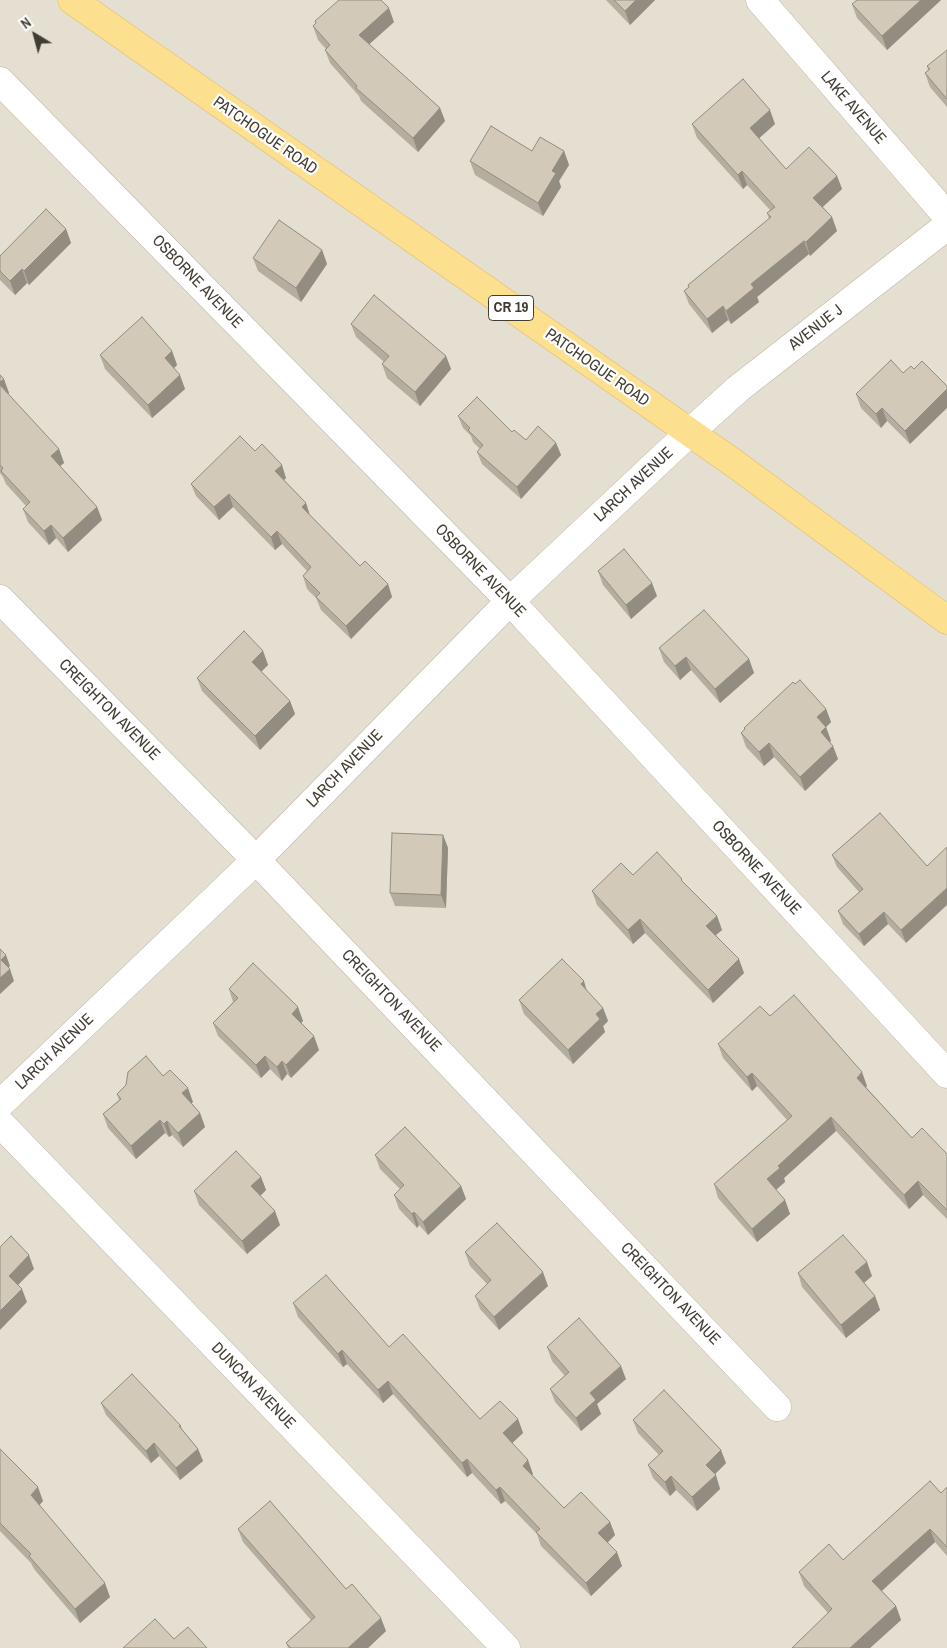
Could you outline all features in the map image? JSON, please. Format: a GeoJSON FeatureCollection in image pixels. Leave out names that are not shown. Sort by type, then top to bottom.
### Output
{"type":"FeatureCollection","features":[{"type":"Feature","properties":{"kind":"main road","name":"PATCHOGUE ROAD"},"geometry":{"type":"LineString","coordinates":[[72,0],[735,464],[947,620]]}},
{"type":"Feature","properties":{"kind":"street","name":"LAKE AVENUE"},"geometry":{"type":"LineString","coordinates":[[760,0],[947,216]]}},
{"type":"Feature","properties":{"kind":"street","name":"OSBORNE AVENUE"},"geometry":{"type":"LineString","coordinates":[[0,81],[510,601],[947,1074]]}},
{"type":"Feature","properties":{"kind":"street","name":"AVENUE J"},"geometry":{"type":"LineString","coordinates":[[689,433],[740,388],[947,226]]}},
{"type":"Feature","properties":{"kind":"street","name":"LARCH AVENUE"},"geometry":{"type":"LineString","coordinates":[[0,1104],[256,860],[510,601],[689,433]]}},
{"type":"Feature","properties":{"kind":"street","name":"CREIGHTON AVENUE"},"geometry":{"type":"LineString","coordinates":[[0,599],[256,860],[776,1407]]}},
{"type":"Feature","properties":{"kind":"street","name":"DUNCAN AVENUE"},"geometry":{"type":"LineString","coordinates":[[0,1123],[506,1648]]}},
{"type":"Feature","properties":{"kind":"shaded area"},"geometry":{"type":"Polygon","coordinates":[[[0,0],[947,0],[947,1648],[0,1648],[0,0]]]}},
{"type":"Feature","properties":{"kind":"building"},"geometry":{"type":"Polygon","coordinates":[[[339,0],[381,0],[389,8],[359,35],[440,108],[413,138],[356,88],[357,86],[325,50],[330,45],[313,26],[316,23],[315,21],[339,0]]]}},
{"type":"Feature","properties":{"kind":"building"},"geometry":{"type":"Polygon","coordinates":[[[614,0],[636,0],[625,11],[614,0]]]}},
{"type":"Feature","properties":{"kind":"building"},"geometry":{"type":"Polygon","coordinates":[[[857,0],[921,0],[882,36],[852,4],[857,0]]]}},
{"type":"Feature","properties":{"kind":"building"},"geometry":{"type":"Polygon","coordinates":[[[947,50],[947,99],[925,73],[930,69],[927,66],[947,50]]]}},
{"type":"Feature","properties":{"kind":"building"},"geometry":{"type":"Polygon","coordinates":[[[743,79],[770,110],[750,128],[786,169],[809,147],[837,176],[813,198],[832,217],[806,242],[804,241],[751,284],[754,288],[726,311],[723,306],[707,319],[684,291],[689,287],[688,285],[771,217],[767,213],[775,207],[742,171],[738,175],[692,124],[743,79]]]}},
{"type":"Feature","properties":{"kind":"building"},"geometry":{"type":"Polygon","coordinates":[[[491,126],[532,151],[540,137],[564,151],[552,171],[556,173],[538,203],[470,161],[491,126]]]}},
{"type":"Feature","properties":{"kind":"building"},"geometry":{"type":"Polygon","coordinates":[[[46,209],[66,229],[24,271],[22,269],[10,281],[0,271],[0,256],[46,209]]]}},
{"type":"Feature","properties":{"kind":"building"},"geometry":{"type":"Polygon","coordinates":[[[279,220],[322,250],[296,288],[253,258],[279,220]]]}},
{"type":"Feature","properties":{"kind":"building"},"geometry":{"type":"Polygon","coordinates":[[[374,295],[446,356],[415,392],[382,364],[389,356],[351,324],[374,295]]]}},
{"type":"Feature","properties":{"kind":"building"},"geometry":{"type":"Polygon","coordinates":[[[142,317],[172,351],[165,358],[180,375],[148,405],[100,355],[142,317]]]}},
{"type":"Feature","properties":{"kind":"building"},"geometry":{"type":"Polygon","coordinates":[[[891,360],[903,373],[911,366],[914,369],[922,361],[947,386],[947,389],[905,431],[882,408],[876,414],[856,394],[891,360]]]}},
{"type":"Feature","properties":{"kind":"building"},"geometry":{"type":"Polygon","coordinates":[[[0,385],[59,449],[51,456],[97,507],[63,538],[51,525],[44,531],[23,509],[30,502],[1,471],[3,468],[0,465],[0,385]]]}},
{"type":"Feature","properties":{"kind":"building"},"geometry":{"type":"Polygon","coordinates":[[[477,397],[512,432],[514,430],[526,440],[538,426],[556,443],[517,487],[477,452],[483,445],[468,430],[470,428],[458,416],[477,397]]]}},
{"type":"Feature","properties":{"kind":"building"},"geometry":{"type":"Polygon","coordinates":[[[240,436],[255,451],[262,444],[282,465],[275,471],[306,503],[302,507],[360,566],[365,561],[388,584],[346,626],[316,597],[320,593],[303,576],[311,567],[277,531],[271,537],[229,494],[214,507],[191,484],[240,436]]]}},
{"type":"Feature","properties":{"kind":"building"},"geometry":{"type":"Polygon","coordinates":[[[624,549],[652,583],[626,605],[598,571],[624,549]]]}},
{"type":"Feature","properties":{"kind":"building"},"geometry":{"type":"Polygon","coordinates":[[[704,610],[749,659],[715,689],[686,657],[675,666],[659,648],[704,610]]]}},
{"type":"Feature","properties":{"kind":"building"},"geometry":{"type":"Polygon","coordinates":[[[244,631],[263,651],[252,662],[290,701],[255,736],[197,678],[244,631]]]}},
{"type":"Feature","properties":{"kind":"building"},"geometry":{"type":"Polygon","coordinates":[[[800,680],[826,709],[817,717],[826,727],[821,732],[833,746],[800,777],[769,743],[759,752],[741,733],[793,682],[795,684],[800,680]]]}},
{"type":"Feature","properties":{"kind":"building"},"geometry":{"type":"Polygon","coordinates":[[[880,813],[927,866],[947,847],[947,888],[901,930],[884,912],[859,934],[838,911],[863,889],[832,855],[880,813]]]}},
{"type":"Feature","properties":{"kind":"building"},"geometry":{"type":"Polygon","coordinates":[[[392,833],[443,835],[441,895],[390,893],[392,833]]]}},
{"type":"Feature","properties":{"kind":"building"},"geometry":{"type":"Polygon","coordinates":[[[657,852],[681,880],[717,916],[706,926],[739,959],[708,990],[640,919],[628,930],[592,891],[621,863],[633,875],[657,852]]]}},
{"type":"Feature","properties":{"kind":"building"},"geometry":{"type":"Polygon","coordinates":[[[0,949],[6,955],[1,960],[10,969],[0,978],[0,949]]]}},
{"type":"Feature","properties":{"kind":"building"},"geometry":{"type":"Polygon","coordinates":[[[562,959],[584,981],[581,984],[603,1008],[596,1014],[600,1019],[568,1050],[519,1000],[562,959]]]}},
{"type":"Feature","properties":{"kind":"building"},"geometry":{"type":"Polygon","coordinates":[[[253,963],[298,1007],[292,1014],[314,1036],[286,1065],[282,1061],[277,1067],[265,1056],[256,1065],[213,1023],[238,998],[229,989],[253,963]]]}},
{"type":"Feature","properties":{"kind":"building"},"geometry":{"type":"Polygon","coordinates":[[[794,995],[862,1072],[857,1078],[912,1138],[922,1128],[947,1154],[947,1210],[918,1181],[904,1195],[831,1117],[778,1166],[780,1168],[767,1179],[785,1200],[752,1229],[714,1184],[792,1116],[752,1073],[747,1077],[718,1044],[760,1006],[770,1016],[794,995]]]}},
{"type":"Feature","properties":{"kind":"building"},"geometry":{"type":"Polygon","coordinates":[[[146,1056],[163,1076],[170,1070],[188,1088],[182,1093],[200,1113],[178,1133],[167,1121],[164,1124],[160,1120],[131,1146],[103,1114],[121,1099],[117,1094],[126,1085],[128,1072],[146,1056]]]}},
{"type":"Feature","properties":{"kind":"building"},"geometry":{"type":"Polygon","coordinates":[[[405,1127],[461,1186],[423,1222],[414,1212],[412,1214],[394,1195],[404,1185],[375,1155],[405,1127]]]}},
{"type":"Feature","properties":{"kind":"building"},"geometry":{"type":"Polygon","coordinates":[[[236,1151],[261,1177],[251,1186],[275,1211],[242,1241],[194,1191],[236,1151]]]}},
{"type":"Feature","properties":{"kind":"building"},"geometry":{"type":"Polygon","coordinates":[[[497,1223],[543,1272],[494,1317],[475,1296],[491,1280],[465,1252],[497,1223]]]}},
{"type":"Feature","properties":{"kind":"building"},"geometry":{"type":"Polygon","coordinates":[[[843,1235],[867,1262],[855,1272],[875,1296],[841,1325],[798,1273],[843,1235]]]}},
{"type":"Feature","properties":{"kind":"building"},"geometry":{"type":"Polygon","coordinates":[[[11,1236],[29,1255],[9,1276],[22,1289],[0,1311],[0,1247],[11,1236]]]}},
{"type":"Feature","properties":{"kind":"building"},"geometry":{"type":"Polygon","coordinates":[[[326,1275],[389,1347],[403,1334],[480,1419],[500,1401],[518,1419],[503,1433],[528,1460],[523,1466],[564,1508],[581,1492],[610,1522],[598,1533],[617,1552],[586,1583],[536,1532],[540,1529],[500,1487],[496,1490],[467,1459],[462,1463],[388,1381],[378,1390],[342,1350],[338,1354],[293,1303],[326,1275]]]}},
{"type":"Feature","properties":{"kind":"building"},"geometry":{"type":"Polygon","coordinates":[[[579,1318],[621,1366],[590,1393],[596,1400],[576,1418],[550,1389],[569,1372],[547,1347],[579,1318]]]}},
{"type":"Feature","properties":{"kind":"building"},"geometry":{"type":"Polygon","coordinates":[[[132,1374],[181,1426],[179,1426],[198,1449],[176,1468],[154,1443],[146,1451],[101,1403],[132,1374]]]}},
{"type":"Feature","properties":{"kind":"building"},"geometry":{"type":"Polygon","coordinates":[[[664,1390],[721,1450],[706,1465],[716,1475],[692,1497],[671,1476],[665,1482],[648,1465],[663,1451],[633,1420],[664,1390]]]}},
{"type":"Feature","properties":{"kind":"building"},"geometry":{"type":"Polygon","coordinates":[[[0,1449],[38,1487],[31,1495],[105,1583],[75,1609],[29,1556],[31,1554],[0,1523],[0,1449]]]}},
{"type":"Feature","properties":{"kind":"building"},"geometry":{"type":"Polygon","coordinates":[[[930,1481],[941,1493],[947,1487],[947,1547],[930,1529],[872,1581],[896,1606],[850,1648],[792,1648],[832,1609],[799,1572],[829,1544],[843,1560],[930,1481]]]}},
{"type":"Feature","properties":{"kind":"building"},"geometry":{"type":"Polygon","coordinates":[[[270,1501],[346,1589],[352,1584],[381,1618],[348,1648],[291,1648],[286,1643],[315,1617],[238,1529],[270,1501]]]}},
{"type":"Feature","properties":{"kind":"building"},"geometry":{"type":"Polygon","coordinates":[[[155,1619],[174,1639],[188,1627],[207,1648],[123,1648],[155,1619]]]}}]}
